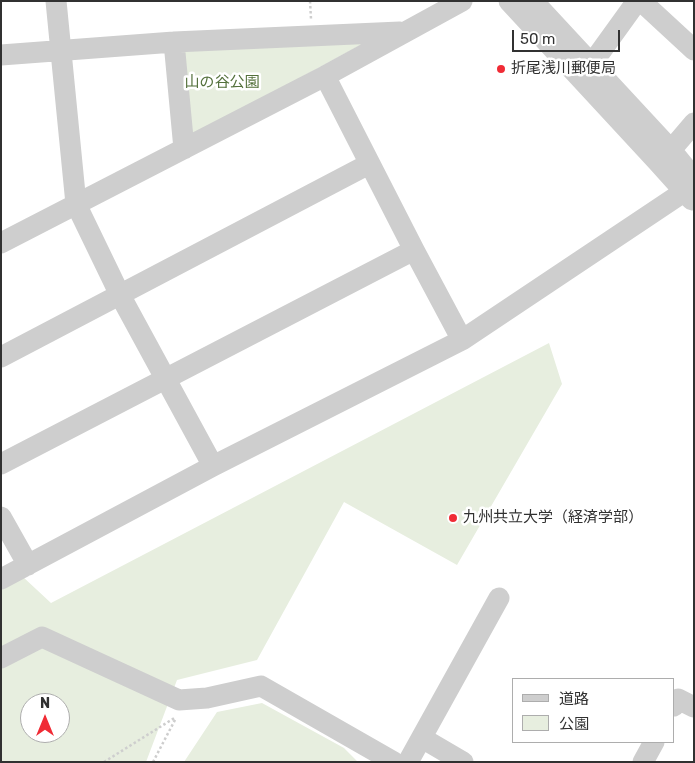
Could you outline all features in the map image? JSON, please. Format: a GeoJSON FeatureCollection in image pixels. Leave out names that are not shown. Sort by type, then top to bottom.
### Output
{"type":"FeatureCollection","features":[{"type":"Feature","properties":{"kind":"street"},"geometry":{"type":"LineString","coordinates":[[56,1],[76,204],[120,295],[213,466]]}},
{"type":"Feature","properties":{"kind":"street"},"geometry":{"type":"LineString","coordinates":[[1,243],[325,76],[462,1]]}},
{"type":"Feature","properties":{"kind":"street"},"geometry":{"type":"LineString","coordinates":[[1,579],[213,466],[462,340],[691,189],[664,155],[586,72],[509,1]]}},
{"type":"Feature","properties":{"kind":"street"},"geometry":{"type":"LineString","coordinates":[[533,1],[586,72]]}},
{"type":"Feature","properties":{"kind":"street"},"geometry":{"type":"LineString","coordinates":[[586,72],[639,1],[694,50]]}},
{"type":"Feature","properties":{"kind":"street"},"geometry":{"type":"LineString","coordinates":[[1,55],[174,42],[406,32]]}},
{"type":"Feature","properties":{"kind":"street"},"geometry":{"type":"LineString","coordinates":[[174,42],[184,149]]}},
{"type":"Feature","properties":{"kind":"street"},"geometry":{"type":"LineString","coordinates":[[325,76],[462,340]]}},
{"type":"Feature","properties":{"kind":"street"},"geometry":{"type":"LineString","coordinates":[[664,155],[694,123]]}},
{"type":"Feature","properties":{"kind":"street"},"geometry":{"type":"LineString","coordinates":[[1,357],[369,164]]}},
{"type":"Feature","properties":{"kind":"street"},"geometry":{"type":"LineString","coordinates":[[1,464],[414,250]]}},
{"type":"Feature","properties":{"kind":"street"},"geometry":{"type":"LineString","coordinates":[[1,517],[28,565]]}},
{"type":"Feature","properties":{"kind":"street"},"geometry":{"type":"LineString","coordinates":[[408,762],[499,598]]}},
{"type":"Feature","properties":{"kind":"street"},"geometry":{"type":"LineString","coordinates":[[1,658],[42,637],[178,700],[207,698],[261,686],[394,762]]}},
{"type":"Feature","properties":{"kind":"street"},"geometry":{"type":"LineString","coordinates":[[422,738],[463,762]]}},
{"type":"Feature","properties":{"kind":"street"},"geometry":{"type":"LineString","coordinates":[[643,762],[653,743]]}},
{"type":"Feature","properties":{"kind":"path"},"geometry":{"type":"LineString","coordinates":[[104,762],[176,717],[153,762]]}},
{"type":"Feature","properties":{"kind":"green space","name":"山の谷公園"},"geometry":{"type":"Polygon","coordinates":[[[366,42],[191,137],[182,50],[366,42]]]}},
{"type":"Feature","properties":{"kind":"green space"},"geometry":{"type":"Polygon","coordinates":[[[549,343],[562,384],[457,565],[344,502],[257,660],[177,680],[146,762],[1,762],[1,587],[22,576],[51,603],[549,343]]]}},
{"type":"Feature","properties":{"kind":"green space"},"geometry":{"type":"Polygon","coordinates":[[[262,703],[344,748],[358,762],[184,762],[217,712],[262,703]]]}},
{"type":"Feature","properties":{"kind":"place","name":"折尾浅川郵便局"},"geometry":{"type":"Point","coordinates":[501,69]}},
{"type":"Feature","properties":{"kind":"place","name":"九州共立大学（経済学部）"},"geometry":{"type":"Point","coordinates":[453,518]}}]}
